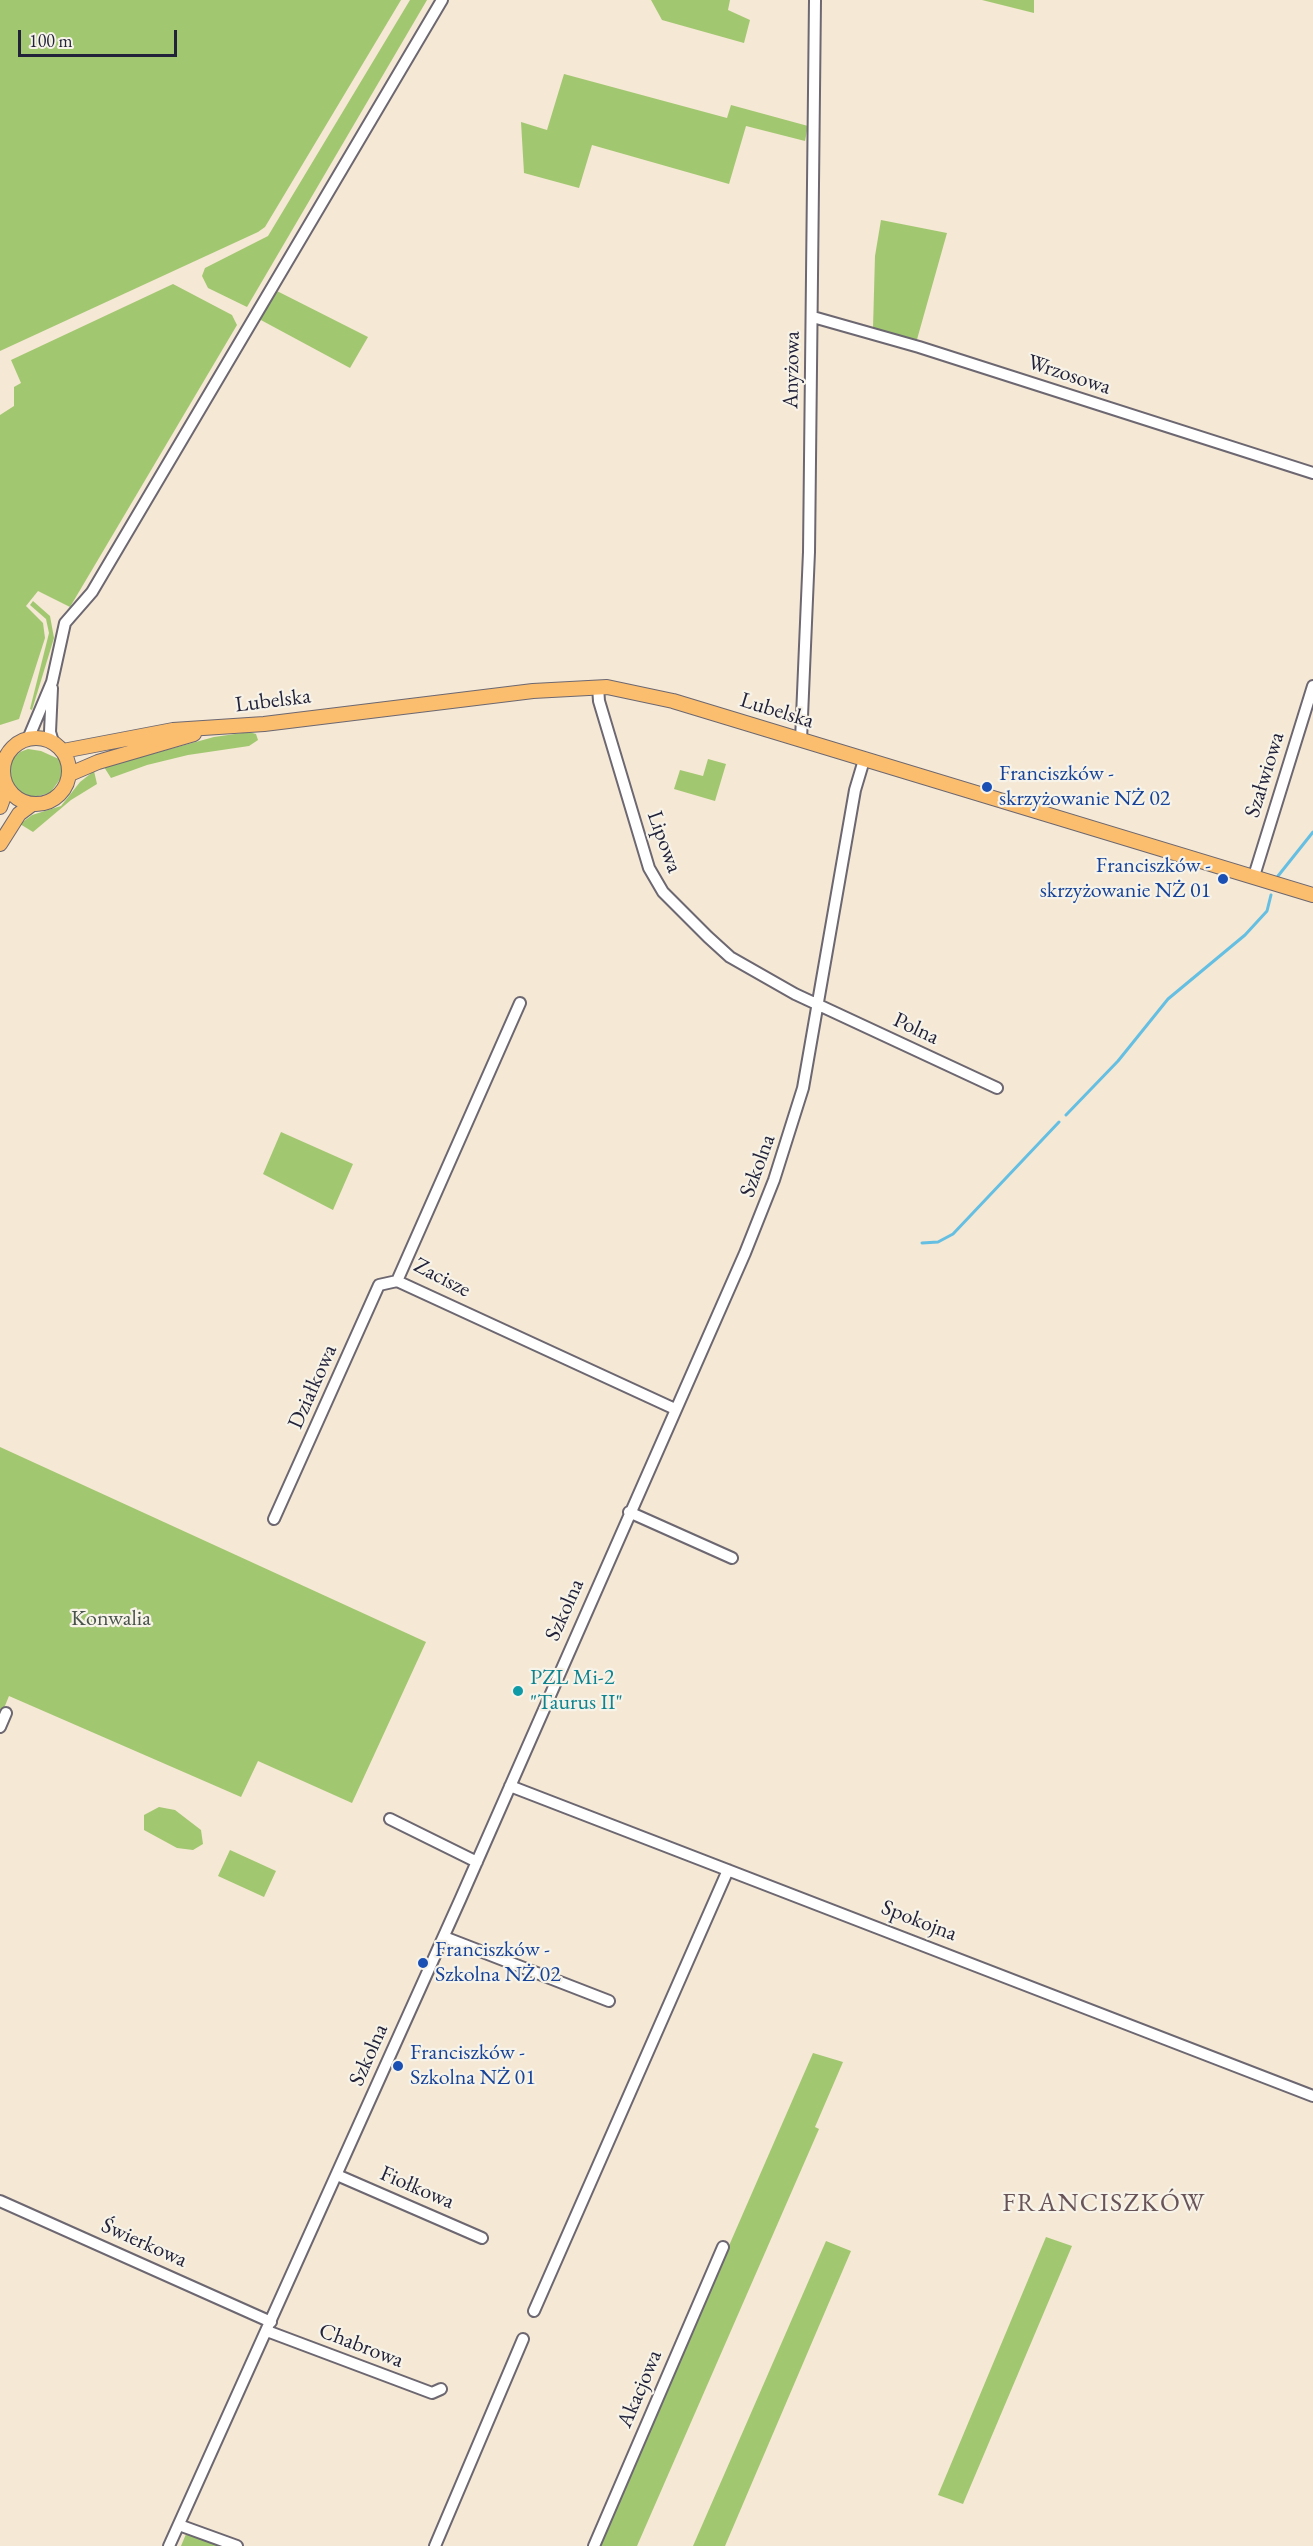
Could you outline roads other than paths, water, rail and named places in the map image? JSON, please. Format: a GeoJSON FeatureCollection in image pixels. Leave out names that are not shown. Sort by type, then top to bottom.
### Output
{"type":"FeatureCollection","features":[{"type":"Feature","properties":{"kind":"main road","name":"Lubelska"},"geometry":{"type":"LineString","coordinates":[[58,747],[174,730],[214,729],[533,691],[598,687],[652,696],[1313,895]]}},
{"type":"Feature","properties":{"kind":"main road","name":"Lubelska"},"geometry":{"type":"LineString","coordinates":[[70,774],[93,763],[214,729]]}},
{"type":"Feature","properties":{"kind":"main road"},"geometry":{"type":"LineString","coordinates":[[41,738],[58,747],[68,762],[70,774],[66,787],[57,798],[45,804],[31,805],[15,797],[7,788],[3,773],[6,757],[16,745],[28,739],[41,738]]}},
{"type":"Feature","properties":{"kind":"main road"},"geometry":{"type":"LineString","coordinates":[[0,807],[7,788]]}},
{"type":"Feature","properties":{"kind":"main road"},"geometry":{"type":"LineString","coordinates":[[0,844],[19,814],[31,805]]}},
{"type":"Feature","properties":{"kind":"street"},"geometry":{"type":"LineString","coordinates":[[58,747],[50,732],[52,682],[64,623],[92,592],[442,0]]}},
{"type":"Feature","properties":{"kind":"street","name":"Anyżowa"},"geometry":{"type":"LineString","coordinates":[[801,740],[809,552],[815,0]]}},
{"type":"Feature","properties":{"kind":"street","name":"Wrzosowa"},"geometry":{"type":"LineString","coordinates":[[813,317],[919,347],[1313,473]]}},
{"type":"Feature","properties":{"kind":"street"},"geometry":{"type":"LineString","coordinates":[[28,739],[52,682]]}},
{"type":"Feature","properties":{"kind":"street","name":"Szałwiowa"},"geometry":{"type":"LineString","coordinates":[[1254,876],[1313,686]]}},
{"type":"Feature","properties":{"kind":"street","name":"Lipowa"},"geometry":{"type":"LineString","coordinates":[[598,687],[599,702],[645,858],[657,885],[730,957],[818,1006]]}},
{"type":"Feature","properties":{"kind":"street","name":"Szkolna"},"geometry":{"type":"LineString","coordinates":[[169,2546],[444,1937],[629,1512],[745,1253],[774,1180],[801,1096],[855,790],[864,760]]}},
{"type":"Feature","properties":{"kind":"street","name":"Zacisze"},"geometry":{"type":"LineString","coordinates":[[520,1003],[397,1281],[675,1408]]}},
{"type":"Feature","properties":{"kind":"street","name":"Polna"},"geometry":{"type":"LineString","coordinates":[[818,1006],[997,1088]]}},
{"type":"Feature","properties":{"kind":"street","name":"Działkowa"},"geometry":{"type":"LineString","coordinates":[[274,1520],[379,1285],[397,1281]]}},
{"type":"Feature","properties":{"kind":"street"},"geometry":{"type":"LineString","coordinates":[[629,1512],[732,1557]]}},
{"type":"Feature","properties":{"kind":"street"},"geometry":{"type":"LineString","coordinates":[[0,1727],[6,1713]]}},
{"type":"Feature","properties":{"kind":"street","name":"Spokojna"},"geometry":{"type":"LineString","coordinates":[[510,1786],[1313,2096]]}},
{"type":"Feature","properties":{"kind":"street"},"geometry":{"type":"LineString","coordinates":[[390,1819],[477,1862]]}},
{"type":"Feature","properties":{"kind":"street"},"geometry":{"type":"LineString","coordinates":[[534,2312],[728,1870]]}},
{"type":"Feature","properties":{"kind":"street"},"geometry":{"type":"LineString","coordinates":[[444,1937],[609,2001]]}},
{"type":"Feature","properties":{"kind":"street","name":"Fiołkowa"},"geometry":{"type":"LineString","coordinates":[[337,2175],[482,2238]]}},
{"type":"Feature","properties":{"kind":"street","name":"Świerkowa"},"geometry":{"type":"LineString","coordinates":[[0,2201],[269,2326]]}},
{"type":"Feature","properties":{"kind":"street","name":"Akacjowa"},"geometry":{"type":"LineString","coordinates":[[594,2546],[723,2247]]}},
{"type":"Feature","properties":{"kind":"street","name":"Chabrowa"},"geometry":{"type":"LineString","coordinates":[[269,2326],[432,2393],[441,2389]]}},
{"type":"Feature","properties":{"kind":"street"},"geometry":{"type":"LineString","coordinates":[[435,2546],[523,2339]]}},
{"type":"Feature","properties":{"kind":"street"},"geometry":{"type":"LineString","coordinates":[[179,2525],[237,2546]]}},
{"type":"Feature","properties":{"kind":"waterway"},"geometry":{"type":"LineString","coordinates":[[1278,876],[1313,832]]}},
{"type":"Feature","properties":{"kind":"waterway"},"geometry":{"type":"LineString","coordinates":[[1066,1115],[1118,1061],[1168,999],[1245,935],[1267,911],[1271,895]]}},
{"type":"Feature","properties":{"kind":"waterway"},"geometry":{"type":"LineString","coordinates":[[922,1243],[938,1242],[953,1234],[1059,1122]]}},
{"type":"Feature","properties":{"kind":"place","name":"Franciszków - skrzyżowanie NŻ 02"},"geometry":{"type":"Point","coordinates":[987,787]}},
{"type":"Feature","properties":{"kind":"place","name":"Franciszków - skrzyżowanie NŻ 01"},"geometry":{"type":"Point","coordinates":[1223,879]}},
{"type":"Feature","properties":{"kind":"place","name":"PZL Mi-2 \"Taurus II\""},"geometry":{"type":"Point","coordinates":[518,1691]}},
{"type":"Feature","properties":{"kind":"place","name":"Franciszków - Szkolna NŻ 02"},"geometry":{"type":"Point","coordinates":[423,1963]}},
{"type":"Feature","properties":{"kind":"place","name":"Franciszków - Szkolna NŻ 01"},"geometry":{"type":"Point","coordinates":[398,2066]}},
{"type":"Feature","properties":{"kind":"district","name":"FRANCISZKÓW"},"geometry":{"type":"Point","coordinates":[1104,2204]}},
{"type":"Feature","properties":{"kind":"park label","name":"Konwalia"},"geometry":{"type":"Point","coordinates":[111,1619]}}]}
